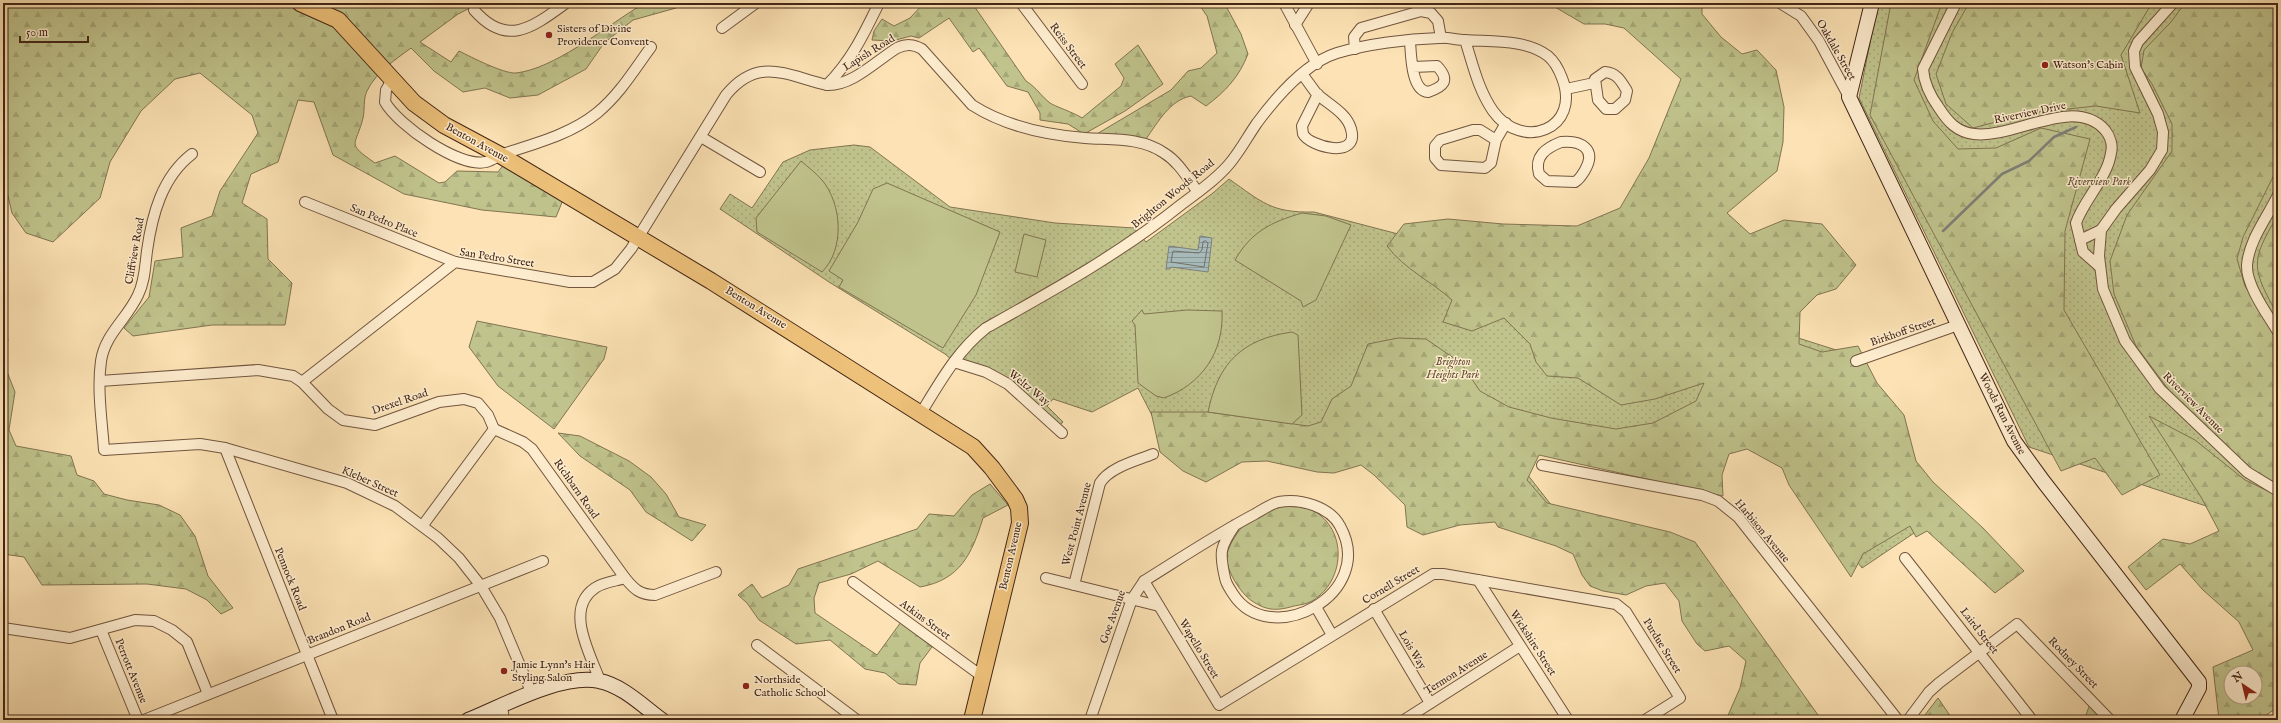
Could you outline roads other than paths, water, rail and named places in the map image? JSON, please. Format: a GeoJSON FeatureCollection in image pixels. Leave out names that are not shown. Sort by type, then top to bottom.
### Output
{"type":"FeatureCollection","features":[{"type":"Feature","properties":{"kind":"main road","name":"Benton Avenue"},"geometry":{"type":"LineString","coordinates":[[300,3],[338,20],[414,103],[444,125],[500,155],[772,318],[973,447],[1010,491],[1019,508],[1020,523],[972,720]]}},
{"type":"Feature","properties":{"kind":"street"},"geometry":{"type":"LineString","coordinates":[[474,10],[490,25],[513,32],[526,29],[539,22],[566,3]]}},
{"type":"Feature","properties":{"kind":"street"},"geometry":{"type":"LineString","coordinates":[[722,28],[756,3]]}},
{"type":"Feature","properties":{"kind":"street"},"geometry":{"type":"LineString","coordinates":[[827,85],[839,73],[858,47],[879,3]]}},
{"type":"Feature","properties":{"kind":"street","name":"Reiss Street"},"geometry":{"type":"LineString","coordinates":[[1020,3],[1082,84]]}},
{"type":"Feature","properties":{"kind":"street"},"geometry":{"type":"LineString","coordinates":[[1284,3],[1317,64]]}},
{"type":"Feature","properties":{"kind":"street"},"geometry":{"type":"LineString","coordinates":[[1295,25],[1309,3]]}},
{"type":"Feature","properties":{"kind":"street","name":"Oakdale Street"},"geometry":{"type":"LineString","coordinates":[[1780,3],[1801,16],[1806,22],[1819,41],[1849,97]]}},
{"type":"Feature","properties":{"kind":"street"},"geometry":{"type":"LineString","coordinates":[[1849,97],[1872,3]]}},
{"type":"Feature","properties":{"kind":"street","name":"Riverview Drive"},"geometry":{"type":"LineString","coordinates":[[1956,3],[1923,70],[1925,81],[1935,103],[1948,121],[1965,132],[1983,135],[2007,132],[2060,117],[2081,116],[2097,124],[2108,134],[2112,148],[2109,162],[2076,223],[2080,240]]}},
{"type":"Feature","properties":{"kind":"street"},"geometry":{"type":"LineString","coordinates":[[2100,266],[2082,252],[2080,240],[2101,230],[2116,209],[2150,170],[2162,150],[2164,132],[2158,114],[2135,67],[2134,51],[2138,42],[2173,3]]}},
{"type":"Feature","properties":{"kind":"street"},"geometry":{"type":"LineString","coordinates":[[1356,49],[1354,36],[1361,28],[1421,11],[1431,13],[1438,21],[1441,38]]}},
{"type":"Feature","properties":{"kind":"street","name":"Brighton Woods Road"},"geometry":{"type":"LineString","coordinates":[[921,413],[954,362],[970,341],[986,328],[1100,263],[1150,230],[1198,192],[1229,164],[1258,121],[1302,74],[1335,54],[1356,49],[1441,38],[1509,43],[1534,48],[1549,56],[1558,70],[1566,89]]}},
{"type":"Feature","properties":{"kind":"street"},"geometry":{"type":"LineString","coordinates":[[1465,40],[1479,86],[1494,113],[1520,130],[1536,132],[1553,127],[1560,117],[1566,102],[1566,89],[1594,83]]}},
{"type":"Feature","properties":{"kind":"street"},"geometry":{"type":"LineString","coordinates":[[1410,41],[1413,67]]}},
{"type":"Feature","properties":{"kind":"street","name":"Lapish Road"},"geometry":{"type":"LineString","coordinates":[[638,237],[733,87],[752,73],[769,71],[827,85],[844,83],[905,44],[914,44],[922,49],[972,105],[981,111],[1035,131],[1084,138],[1132,141],[1155,147],[1173,160],[1198,192]]}},
{"type":"Feature","properties":{"kind":"street"},"geometry":{"type":"LineString","coordinates":[[392,80],[386,90],[385,102],[399,120],[416,133],[451,154],[472,161],[486,162],[500,155],[556,137],[596,113],[620,91],[651,47]]}},
{"type":"Feature","properties":{"kind":"street"},"geometry":{"type":"LineString","coordinates":[[1302,74],[1318,94],[1331,103],[1349,124],[1352,135],[1346,148],[1338,149],[1310,141],[1303,134],[1302,126],[1318,94]]}},
{"type":"Feature","properties":{"kind":"street","name":"Woods Run Avenue"},"geometry":{"type":"LineString","coordinates":[[1849,97],[2021,453],[2199,682],[2199,688],[2182,720]]}},
{"type":"Feature","properties":{"kind":"street"},"geometry":{"type":"LineString","coordinates":[[1496,140],[1480,130],[1473,130],[1440,140],[1435,146],[1435,158],[1441,165],[1482,169],[1491,163],[1496,140],[1506,122]]}},
{"type":"Feature","properties":{"kind":"street"},"geometry":{"type":"LineString","coordinates":[[1553,127],[1561,142]]}},
{"type":"Feature","properties":{"kind":"street"},"geometry":{"type":"LineString","coordinates":[[701,137],[760,172]]}},
{"type":"Feature","properties":{"kind":"street"},"geometry":{"type":"LineString","coordinates":[[1561,142],[1572,142],[1586,148],[1590,154],[1590,161],[1581,177],[1575,182],[1546,181],[1539,174],[1540,155],[1547,148],[1561,142]]}},
{"type":"Feature","properties":{"kind":"street","name":"Cliffview Road"},"geometry":{"type":"LineString","coordinates":[[104,450],[100,381],[101,361],[106,343],[137,297],[143,283],[152,222],[160,198],[180,163],[192,154]]}},
{"type":"Feature","properties":{"kind":"street"},"geometry":{"type":"LineString","coordinates":[[2278,195],[2252,244],[2247,266],[2254,293],[2278,332]]}},
{"type":"Feature","properties":{"kind":"street","name":"San Pedro Place"},"geometry":{"type":"LineString","coordinates":[[305,202],[455,262]]}},
{"type":"Feature","properties":{"kind":"street","name":"Riverview Avenue"},"geometry":{"type":"LineString","coordinates":[[2101,230],[2099,241],[2103,289],[2125,341],[2160,389],[2246,472],[2278,491]]}},
{"type":"Feature","properties":{"kind":"street","name":"San Pedro Street"},"geometry":{"type":"LineString","coordinates":[[302,382],[455,262],[570,282],[593,282],[615,269],[638,237]]}},
{"type":"Feature","properties":{"kind":"street","name":"Birkhoff Street"},"geometry":{"type":"LineString","coordinates":[[1856,361],[1958,325]]}},
{"type":"Feature","properties":{"kind":"street","name":"Weltz Way"},"geometry":{"type":"LineString","coordinates":[[954,362],[986,372],[1008,384],[1062,433]]}},
{"type":"Feature","properties":{"kind":"street","name":"Drexel Road"},"geometry":{"type":"LineString","coordinates":[[100,381],[258,370],[293,376],[302,382],[328,409],[343,420],[375,425],[439,402],[464,399],[478,403],[488,415],[494,429]]}},
{"type":"Feature","properties":{"kind":"street"},"geometry":{"type":"LineString","coordinates":[[423,525],[494,429]]}},
{"type":"Feature","properties":{"kind":"street","name":"Richbarn Road"},"geometry":{"type":"LineString","coordinates":[[494,429],[523,442],[532,449],[635,590],[645,595],[655,595],[716,572]]}},
{"type":"Feature","properties":{"kind":"street","name":"Kleber Street"},"geometry":{"type":"LineString","coordinates":[[104,450],[200,444],[225,448],[347,483],[395,506],[423,525],[459,558],[481,586],[500,618],[532,694]]}},
{"type":"Feature","properties":{"kind":"street","name":"Pennock Road"},"geometry":{"type":"LineString","coordinates":[[225,448],[333,720]]}},
{"type":"Feature","properties":{"kind":"street","name":"West Point Avenue"},"geometry":{"type":"LineString","coordinates":[[1074,585],[1100,482],[1104,476],[1113,471],[1153,454]]}},
{"type":"Feature","properties":{"kind":"street","name":"Harbison Avenue"},"geometry":{"type":"LineString","coordinates":[[1542,465],[1702,495],[1724,505],[1738,517],[1898,720]]}},
{"type":"Feature","properties":{"kind":"street"},"geometry":{"type":"LineString","coordinates":[[1279,502],[1311,503],[1327,511],[1339,523],[1346,537],[1349,557],[1345,578],[1316,607],[1287,617],[1265,616],[1251,612],[1239,603],[1226,583],[1220,557],[1225,540],[1235,525],[1279,502]]}},
{"type":"Feature","properties":{"kind":"street","name":"Goe Avenue"},"geometry":{"type":"LineString","coordinates":[[1090,720],[1132,599],[1144,581],[1235,525]]}},
{"type":"Feature","properties":{"kind":"street","name":"Laird Street"},"geometry":{"type":"LineString","coordinates":[[1906,558],[2032,720]]}},
{"type":"Feature","properties":{"kind":"street","name":"Brandon Road"},"geometry":{"type":"LineString","coordinates":[[144,720],[543,561]]}},
{"type":"Feature","properties":{"kind":"street","name":"Cornell Street"},"geometry":{"type":"LineString","coordinates":[[1219,705],[1434,574],[1478,580],[1622,607]]}},
{"type":"Feature","properties":{"kind":"street"},"geometry":{"type":"LineString","coordinates":[[600,681],[581,627],[579,614],[583,598],[596,587],[625,578]]}},
{"type":"Feature","properties":{"kind":"street"},"geometry":{"type":"LineString","coordinates":[[1046,578],[1159,606]]}},
{"type":"Feature","properties":{"kind":"street","name":"Wickshire Street"},"geometry":{"type":"LineString","coordinates":[[1478,580],[1568,720]]}},
{"type":"Feature","properties":{"kind":"street","name":"Wapello Street"},"geometry":{"type":"LineString","coordinates":[[1144,581],[1219,705]]}},
{"type":"Feature","properties":{"kind":"street","name":"Atkins Street"},"geometry":{"type":"LineString","coordinates":[[853,582],[983,677]]}},
{"type":"Feature","properties":{"kind":"street"},"geometry":{"type":"LineString","coordinates":[[1316,607],[1332,635]]}},
{"type":"Feature","properties":{"kind":"street","name":"Purdue Street"},"geometry":{"type":"LineString","coordinates":[[1622,607],[1680,698],[1645,720]]}},
{"type":"Feature","properties":{"kind":"street","name":"Lois Way"},"geometry":{"type":"LineString","coordinates":[[1374,610],[1430,703]]}},
{"type":"Feature","properties":{"kind":"street"},"geometry":{"type":"LineString","coordinates":[[3,628],[70,638],[135,620],[154,621],[172,630],[187,642],[208,694]]}},
{"type":"Feature","properties":{"kind":"street","name":"Rodney Street"},"geometry":{"type":"LineString","coordinates":[[1980,652],[2017,624],[2110,720]]}},
{"type":"Feature","properties":{"kind":"street","name":"Perrott Avenue"},"geometry":{"type":"LineString","coordinates":[[101,630],[138,720]]}},
{"type":"Feature","properties":{"kind":"street"},"geometry":{"type":"LineString","coordinates":[[757,645],[857,720]]}},
{"type":"Feature","properties":{"kind":"street","name":"Termon Avenue"},"geometry":{"type":"LineString","coordinates":[[1404,720],[1520,646]]}},
{"type":"Feature","properties":{"kind":"street"},"geometry":{"type":"LineString","coordinates":[[1908,720],[1932,689],[1980,652]]}},
{"type":"Feature","properties":{"kind":"street"},"geometry":{"type":"LineString","coordinates":[[468,720],[503,713],[532,694],[568,682],[600,681],[617,688],[659,719]]}},
{"type":"Feature","properties":{"kind":"water"},"geometry":{"type":"Polygon","coordinates":[[[1200,236],[1212,238],[1208,272],[1171,267],[1170,269],[1166,269],[1169,246],[1198,250],[1200,236]]]}},
{"type":"Feature","properties":{"kind":"waterway"},"geometry":{"type":"LineString","coordinates":[[1943,231],[2002,174],[2029,161],[2054,137],[2076,127]]}},
{"type":"Feature","properties":{"kind":"place","name":"Sisters of Divine Providence Convent"},"geometry":{"type":"Point","coordinates":[549,35]}},
{"type":"Feature","properties":{"kind":"place","name":"Watson's Cabin"},"geometry":{"type":"Point","coordinates":[2045,65]}},
{"type":"Feature","properties":{"kind":"place","name":"Jamie Lynn's Hair Styling Salon"},"geometry":{"type":"Point","coordinates":[504,671]}},
{"type":"Feature","properties":{"kind":"place","name":"Northside Catholic School"},"geometry":{"type":"Point","coordinates":[746,686]}},
{"type":"Feature","properties":{"kind":"park label","name":"Riverview Park"},"geometry":{"type":"Point","coordinates":[2099,182]}},
{"type":"Feature","properties":{"kind":"park label","name":"Brighton Heights Park"},"geometry":{"type":"Point","coordinates":[1453,368]}}]}
